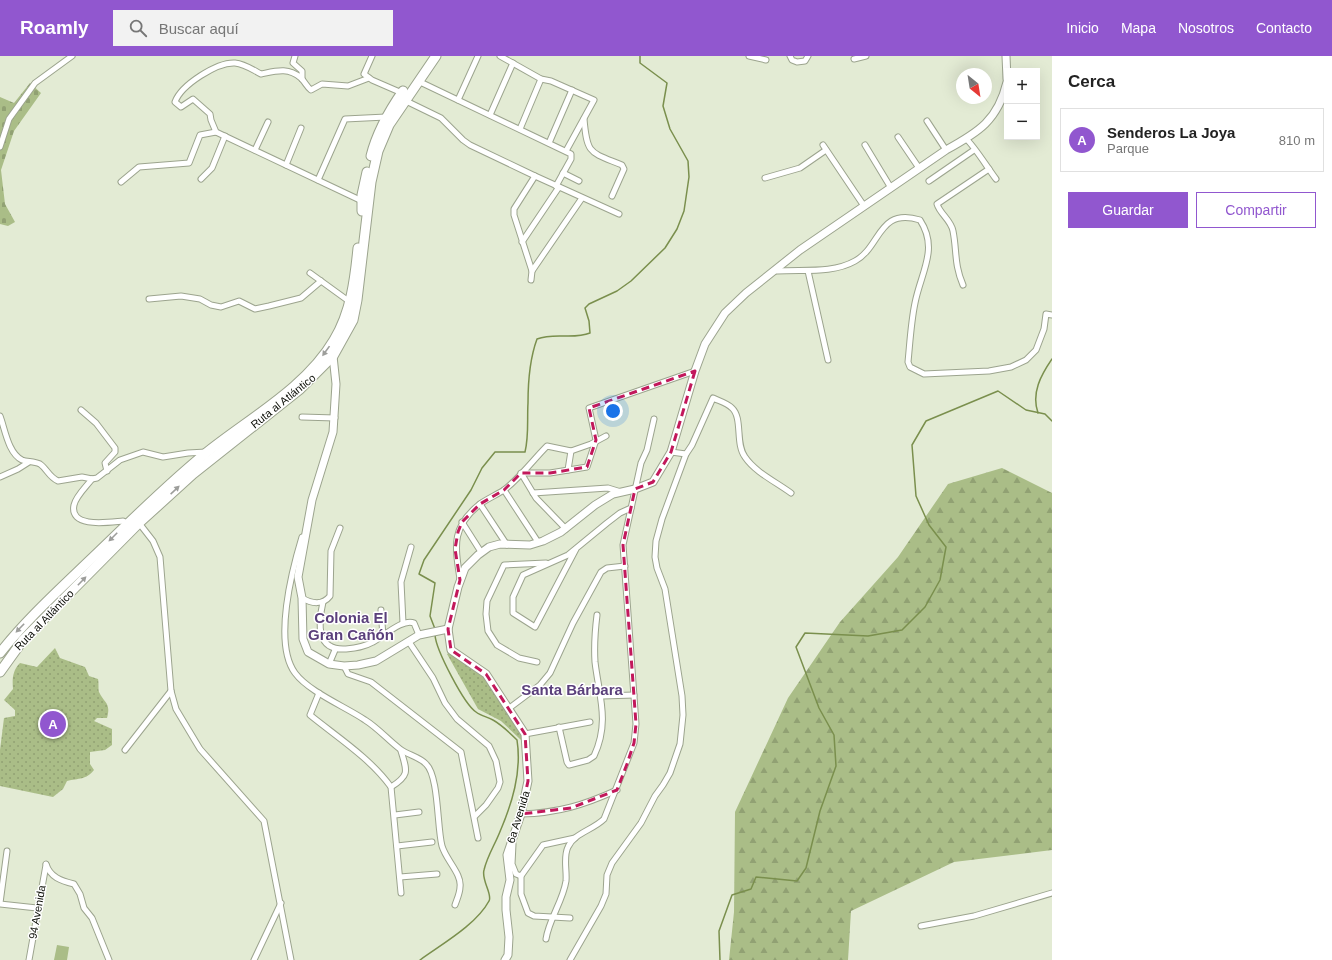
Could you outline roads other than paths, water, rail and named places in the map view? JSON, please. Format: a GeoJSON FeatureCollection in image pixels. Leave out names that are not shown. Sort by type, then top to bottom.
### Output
{"type":"FeatureCollection","features":[{"type":"Feature","properties":{"kind":"highway","name":"Ruta al Atlántico"},"geometry":{"type":"LineString","coordinates":[[0,653],[18,630],[127,523],[207,452],[280,397],[316,365],[340,329],[350,302],[363,201],[362,195],[374,144],[386,117],[403,96],[429,56]]}},
{"type":"Feature","properties":{"kind":"highway","name":"Ruta al Atlántico"},"geometry":{"type":"LineString","coordinates":[[0,672],[8,658],[23,640],[139,523],[193,474],[299,390],[333,356],[353,320],[358,300],[371,182],[378,151],[403,96],[418,81],[436,56]]}},
{"type":"Feature","properties":{"kind":"street"},"geometry":{"type":"LineString","coordinates":[[0,147],[9,120],[35,83],[72,56]]}},
{"type":"Feature","properties":{"kind":"street"},"geometry":{"type":"LineString","coordinates":[[295,56],[293,63],[302,71],[302,79]]}},
{"type":"Feature","properties":{"kind":"street"},"geometry":{"type":"LineString","coordinates":[[372,56],[364,71],[364,74],[441,118],[463,140],[558,187],[619,214]]}},
{"type":"Feature","properties":{"kind":"street"},"geometry":{"type":"LineString","coordinates":[[458,100],[478,56]]}},
{"type":"Feature","properties":{"kind":"street"},"geometry":{"type":"LineString","coordinates":[[500,56],[541,79],[551,81],[594,100],[566,151]]}},
{"type":"Feature","properties":{"kind":"street"},"geometry":{"type":"LineString","coordinates":[[750,56],[766,60]]}},
{"type":"Feature","properties":{"kind":"street"},"geometry":{"type":"LineString","coordinates":[[790,56],[792,60],[798,62],[805,61],[808,56]]}},
{"type":"Feature","properties":{"kind":"street"},"geometry":{"type":"LineString","coordinates":[[854,59],[866,56]]}},
{"type":"Feature","properties":{"kind":"street"},"geometry":{"type":"LineString","coordinates":[[1006,56],[1007,68]]}},
{"type":"Feature","properties":{"kind":"street"},"geometry":{"type":"LineString","coordinates":[[216,132],[210,114],[197,101],[193,99],[189,100],[181,107],[175,102],[190,83],[204,72],[227,64],[235,63],[244,65],[261,74],[287,70],[302,79],[311,90],[322,84],[348,86],[369,78]]}},
{"type":"Feature","properties":{"kind":"street"},"geometry":{"type":"LineString","coordinates":[[490,115],[514,63]]}},
{"type":"Feature","properties":{"kind":"street"},"geometry":{"type":"LineString","coordinates":[[520,129],[541,79]]}},
{"type":"Feature","properties":{"kind":"street"},"geometry":{"type":"LineString","coordinates":[[418,81],[571,154],[571,158],[558,187],[522,242]]}},
{"type":"Feature","properties":{"kind":"street"},"geometry":{"type":"LineString","coordinates":[[549,143],[572,90]]}},
{"type":"Feature","properties":{"kind":"street"},"geometry":{"type":"LineString","coordinates":[[590,722],[525,734],[483,672],[453,653],[446,630],[460,580],[465,568],[481,552],[490,547],[530,545],[538,542],[566,529],[594,505],[613,494],[635,490],[653,482],[671,452],[695,371],[705,344],[725,313],[746,293],[777,270],[800,250],[919,168],[966,139],[990,120],[1003,100],[1004,96]]}},
{"type":"Feature","properties":{"kind":"street"},"geometry":{"type":"LineString","coordinates":[[318,180],[345,118],[386,117]]}},
{"type":"Feature","properties":{"kind":"street"},"geometry":{"type":"LineString","coordinates":[[584,119],[586,142],[589,149],[596,154],[622,165],[624,169],[612,196]]}},
{"type":"Feature","properties":{"kind":"street"},"geometry":{"type":"LineString","coordinates":[[926,121],[946,150]]}},
{"type":"Feature","properties":{"kind":"street"},"geometry":{"type":"LineString","coordinates":[[255,150],[268,122]]}},
{"type":"Feature","properties":{"kind":"street"},"geometry":{"type":"LineString","coordinates":[[286,165],[302,128]]}},
{"type":"Feature","properties":{"kind":"street"},"geometry":{"type":"LineString","coordinates":[[121,182],[139,167],[189,163],[200,135],[216,132],[363,201]]}},
{"type":"Feature","properties":{"kind":"street"},"geometry":{"type":"LineString","coordinates":[[201,179],[212,168],[225,136]]}},
{"type":"Feature","properties":{"kind":"street"},"geometry":{"type":"LineString","coordinates":[[898,137],[919,168]]}},
{"type":"Feature","properties":{"kind":"street"},"geometry":{"type":"LineString","coordinates":[[966,139],[972,143],[974,150],[996,179]]}},
{"type":"Feature","properties":{"kind":"street"},"geometry":{"type":"LineString","coordinates":[[865,145],[891,188]]}},
{"type":"Feature","properties":{"kind":"street"},"geometry":{"type":"LineString","coordinates":[[765,178],[800,168],[824,147],[864,206]]}},
{"type":"Feature","properties":{"kind":"street"},"geometry":{"type":"LineString","coordinates":[[929,180],[974,150]]}},
{"type":"Feature","properties":{"kind":"street"},"geometry":{"type":"LineString","coordinates":[[963,285],[956,270],[953,230],[939,211],[937,204],[989,169]]}},
{"type":"Feature","properties":{"kind":"street"},"geometry":{"type":"LineString","coordinates":[[563,174],[579,181]]}},
{"type":"Feature","properties":{"kind":"street"},"geometry":{"type":"LineString","coordinates":[[531,280],[532,271],[514,215],[514,209],[535,176]]}},
{"type":"Feature","properties":{"kind":"street"},"geometry":{"type":"LineString","coordinates":[[532,271],[582,198]]}},
{"type":"Feature","properties":{"kind":"street"},"geometry":{"type":"LineString","coordinates":[[777,270],[808,271],[840,266],[855,261],[866,252],[882,227],[908,216],[920,220],[928,232],[929,248],[915,304],[908,362],[910,367],[924,374],[989,371],[1011,368],[1026,360],[1036,350],[1044,329],[1046,314],[1052,315]]}},
{"type":"Feature","properties":{"kind":"street"},"geometry":{"type":"LineString","coordinates":[[808,271],[828,360]]}},
{"type":"Feature","properties":{"kind":"street"},"geometry":{"type":"LineString","coordinates":[[310,273],[350,302]]}},
{"type":"Feature","properties":{"kind":"street"},"geometry":{"type":"LineString","coordinates":[[149,299],[181,296],[221,307],[239,301],[255,309],[301,298],[321,281]]}},
{"type":"Feature","properties":{"kind":"street"},"geometry":{"type":"LineString","coordinates":[[333,356],[335,369],[335,418],[328,453],[312,500],[298,577],[302,598],[303,639],[308,652],[329,664],[358,666],[376,661],[423,633],[446,630]]}},
{"type":"Feature","properties":{"kind":"street"},"geometry":{"type":"LineString","coordinates":[[521,473],[550,473],[587,467],[596,440],[589,408],[695,371]]}},
{"type":"Feature","properties":{"kind":"street"},"geometry":{"type":"LineString","coordinates":[[570,960],[601,906],[606,894],[607,875],[612,863],[641,823],[655,796],[663,785],[670,772],[680,744],[683,715],[682,696],[665,589],[657,568],[655,557],[656,541],[662,519],[686,454],[692,445],[713,398],[733,408],[737,418],[740,448],[744,457],[752,465],[791,493]]}},
{"type":"Feature","properties":{"kind":"street"},"geometry":{"type":"LineString","coordinates":[[81,410],[96,423],[115,448],[115,452],[105,463],[107,471]]}},
{"type":"Feature","properties":{"kind":"street"},"geometry":{"type":"LineString","coordinates":[[0,416],[13,451],[20,459],[40,464],[48,474],[58,481],[82,477],[92,479],[102,476],[120,460],[143,452],[163,457],[207,452]]}},
{"type":"Feature","properties":{"kind":"street"},"geometry":{"type":"LineString","coordinates":[[302,417],[335,418]]}},
{"type":"Feature","properties":{"kind":"street"},"geometry":{"type":"LineString","coordinates":[[570,918],[534,916],[528,913],[521,894],[520,876],[543,845],[575,838],[598,825],[604,819],[617,790],[634,743],[636,724],[624,545],[635,490],[654,419]]}},
{"type":"Feature","properties":{"kind":"street"},"geometry":{"type":"LineString","coordinates":[[460,580],[455,549],[458,532],[462,522],[480,504],[504,490],[547,446],[571,451],[606,436]]}},
{"type":"Feature","properties":{"kind":"street"},"geometry":{"type":"LineString","coordinates":[[568,470],[571,451]]}},
{"type":"Feature","properties":{"kind":"street"},"geometry":{"type":"LineString","coordinates":[[671,452],[686,454]]}},
{"type":"Feature","properties":{"kind":"street"},"geometry":{"type":"LineString","coordinates":[[0,477],[30,462]]}},
{"type":"Feature","properties":{"kind":"street"},"geometry":{"type":"LineString","coordinates":[[521,473],[533,493],[551,515],[566,529]]}},
{"type":"Feature","properties":{"kind":"street"},"geometry":{"type":"LineString","coordinates":[[92,479],[76,499],[73,506],[74,512],[78,518],[89,523],[123,521],[127,523]]}},
{"type":"Feature","properties":{"kind":"street"},"geometry":{"type":"LineString","coordinates":[[533,493],[608,488],[623,492]]}},
{"type":"Feature","properties":{"kind":"street"},"geometry":{"type":"LineString","coordinates":[[504,490],[538,542]]}},
{"type":"Feature","properties":{"kind":"street"},"geometry":{"type":"LineString","coordinates":[[480,504],[507,545]]}},
{"type":"Feature","properties":{"kind":"street"},"geometry":{"type":"LineString","coordinates":[[576,550],[535,627],[512,613],[513,597],[523,575],[562,559],[576,550],[620,513],[632,508]]}},
{"type":"Feature","properties":{"kind":"street"},"geometry":{"type":"LineString","coordinates":[[308,521],[293,567],[290,585],[285,624],[287,656],[295,673],[319,693],[367,720],[402,751],[426,764],[432,774],[442,846],[448,861],[458,877],[461,887],[455,905]]}},
{"type":"Feature","properties":{"kind":"street"},"geometry":{"type":"LineString","coordinates":[[462,522],[481,552]]}},
{"type":"Feature","properties":{"kind":"street"},"geometry":{"type":"LineString","coordinates":[[139,523],[153,541],[160,557],[171,691],[176,709],[200,749],[264,821],[281,903],[290,960]]}},
{"type":"Feature","properties":{"kind":"street"},"geometry":{"type":"LineString","coordinates":[[302,598],[314,603],[323,602],[330,596],[332,590],[331,551],[340,528]]}},
{"type":"Feature","properties":{"kind":"street"},"geometry":{"type":"LineString","coordinates":[[403,623],[401,582],[411,547]]}},
{"type":"Feature","properties":{"kind":"street"},"geometry":{"type":"LineString","coordinates":[[537,662],[519,658],[495,643],[488,631],[486,607],[504,565],[551,563]]}},
{"type":"Feature","properties":{"kind":"street"},"geometry":{"type":"LineString","coordinates":[[508,709],[540,685],[550,672],[573,623],[601,572],[607,568],[625,566]]}},
{"type":"Feature","properties":{"kind":"street"},"geometry":{"type":"LineString","coordinates":[[323,602],[320,627],[324,642],[327,646],[335,650],[359,648],[383,636],[403,623],[412,621],[423,633]]}},
{"type":"Feature","properties":{"kind":"street"},"geometry":{"type":"LineString","coordinates":[[381,610],[383,636]]}},
{"type":"Feature","properties":{"kind":"street"},"geometry":{"type":"LineString","coordinates":[[559,727],[569,765],[588,760],[594,756],[602,728],[603,712],[602,696],[596,663],[595,631],[597,615]]}},
{"type":"Feature","properties":{"kind":"street"},"geometry":{"type":"LineString","coordinates":[[409,642],[433,678],[445,703],[457,720],[474,732],[489,746],[493,753],[500,782],[498,788],[486,806],[475,816]]}},
{"type":"Feature","properties":{"kind":"street"},"geometry":{"type":"LineString","coordinates":[[329,664],[335,650]]}},
{"type":"Feature","properties":{"kind":"street"},"geometry":{"type":"LineString","coordinates":[[344,666],[348,674],[371,682],[461,752],[475,816],[478,838]]}},
{"type":"Feature","properties":{"kind":"street"},"geometry":{"type":"LineString","coordinates":[[125,750],[171,691]]}},
{"type":"Feature","properties":{"kind":"street"},"geometry":{"type":"LineString","coordinates":[[319,693],[310,715],[371,765],[381,774],[391,787],[395,815],[401,892]]}},
{"type":"Feature","properties":{"kind":"street"},"geometry":{"type":"LineString","coordinates":[[602,696],[634,695]]}},
{"type":"Feature","properties":{"kind":"street","name":"6a Avenida"},"geometry":{"type":"LineString","coordinates":[[505,960],[508,955],[509,937],[506,897],[510,880],[507,854],[521,814],[528,781],[525,734]]}},
{"type":"Feature","properties":{"kind":"street"},"geometry":{"type":"LineString","coordinates":[[391,787],[401,781],[405,775],[406,770],[402,751]]}},
{"type":"Feature","properties":{"kind":"street"},"geometry":{"type":"LineString","coordinates":[[521,814],[571,808],[617,790]]}},
{"type":"Feature","properties":{"kind":"street"},"geometry":{"type":"LineString","coordinates":[[395,815],[419,812]]}},
{"type":"Feature","properties":{"kind":"street"},"geometry":{"type":"LineString","coordinates":[[514,835],[512,864],[516,874],[520,876]]}},
{"type":"Feature","properties":{"kind":"street"},"geometry":{"type":"LineString","coordinates":[[546,939],[548,927],[554,916],[566,882],[565,857],[568,847],[575,838]]}},
{"type":"Feature","properties":{"kind":"street"},"geometry":{"type":"LineString","coordinates":[[397,846],[432,842]]}},
{"type":"Feature","properties":{"kind":"street"},"geometry":{"type":"LineString","coordinates":[[7,850],[0,904],[37,908]]}},
{"type":"Feature","properties":{"kind":"street","name":"94 Avenida"},"geometry":{"type":"LineString","coordinates":[[29,960],[46,864],[49,872],[54,876],[65,882],[74,884],[80,894],[84,908],[92,918],[109,960]]}},
{"type":"Feature","properties":{"kind":"street"},"geometry":{"type":"LineString","coordinates":[[400,878],[437,874]]}},
{"type":"Feature","properties":{"kind":"street"},"geometry":{"type":"LineString","coordinates":[[921,926],[974,916],[1052,893]]}},
{"type":"Feature","properties":{"kind":"street"},"geometry":{"type":"LineString","coordinates":[[254,960],[281,903]]}},
{"type":"Feature","properties":{"kind":"waterway"},"geometry":{"type":"LineString","coordinates":[[435,629],[430,616],[435,583],[419,574],[424,560],[471,490],[482,468],[495,452],[525,452],[530,370],[537,339],[550,336],[577,336],[590,333],[589,321],[585,308],[589,304],[617,291],[631,281],[665,248],[677,229],[684,211],[689,177],[688,161],[670,129],[663,106],[667,83],[640,63],[640,56]]}},
{"type":"Feature","properties":{"kind":"waterway"},"geometry":{"type":"LineString","coordinates":[[1038,413],[1036,406],[1036,391],[1044,371],[1052,359]]}},
{"type":"Feature","properties":{"kind":"waterway"},"geometry":{"type":"LineString","coordinates":[[720,960],[719,931],[732,895],[751,889],[756,877],[797,881],[806,868],[820,811],[836,766],[834,735],[819,708],[796,647],[805,633],[868,636],[902,630],[925,607],[940,580],[946,547],[929,525],[916,496],[912,445],[926,421],[998,391],[1026,410],[1045,414],[1052,421]]}},
{"type":"Feature","properties":{"kind":"waterway"},"geometry":{"type":"LineString","coordinates":[[420,960],[467,926],[476,918],[489,901],[490,898],[484,878],[485,865],[512,800],[518,764],[517,740],[500,724],[478,713],[471,707],[451,676],[440,652],[435,635]]}},
{"type":"Feature","properties":{"kind":"place","name":"Senderos La Joya"},"geometry":{"type":"Point","coordinates":[53,724]}},
{"type":"Feature","properties":{"kind":"district","name":"Colonia El Gran Cañón"},"geometry":{"type":"Point","coordinates":[351,626]}},
{"type":"Feature","properties":{"kind":"district","name":"Santa Bárbara"},"geometry":{"type":"Point","coordinates":[572,690]}}]}
